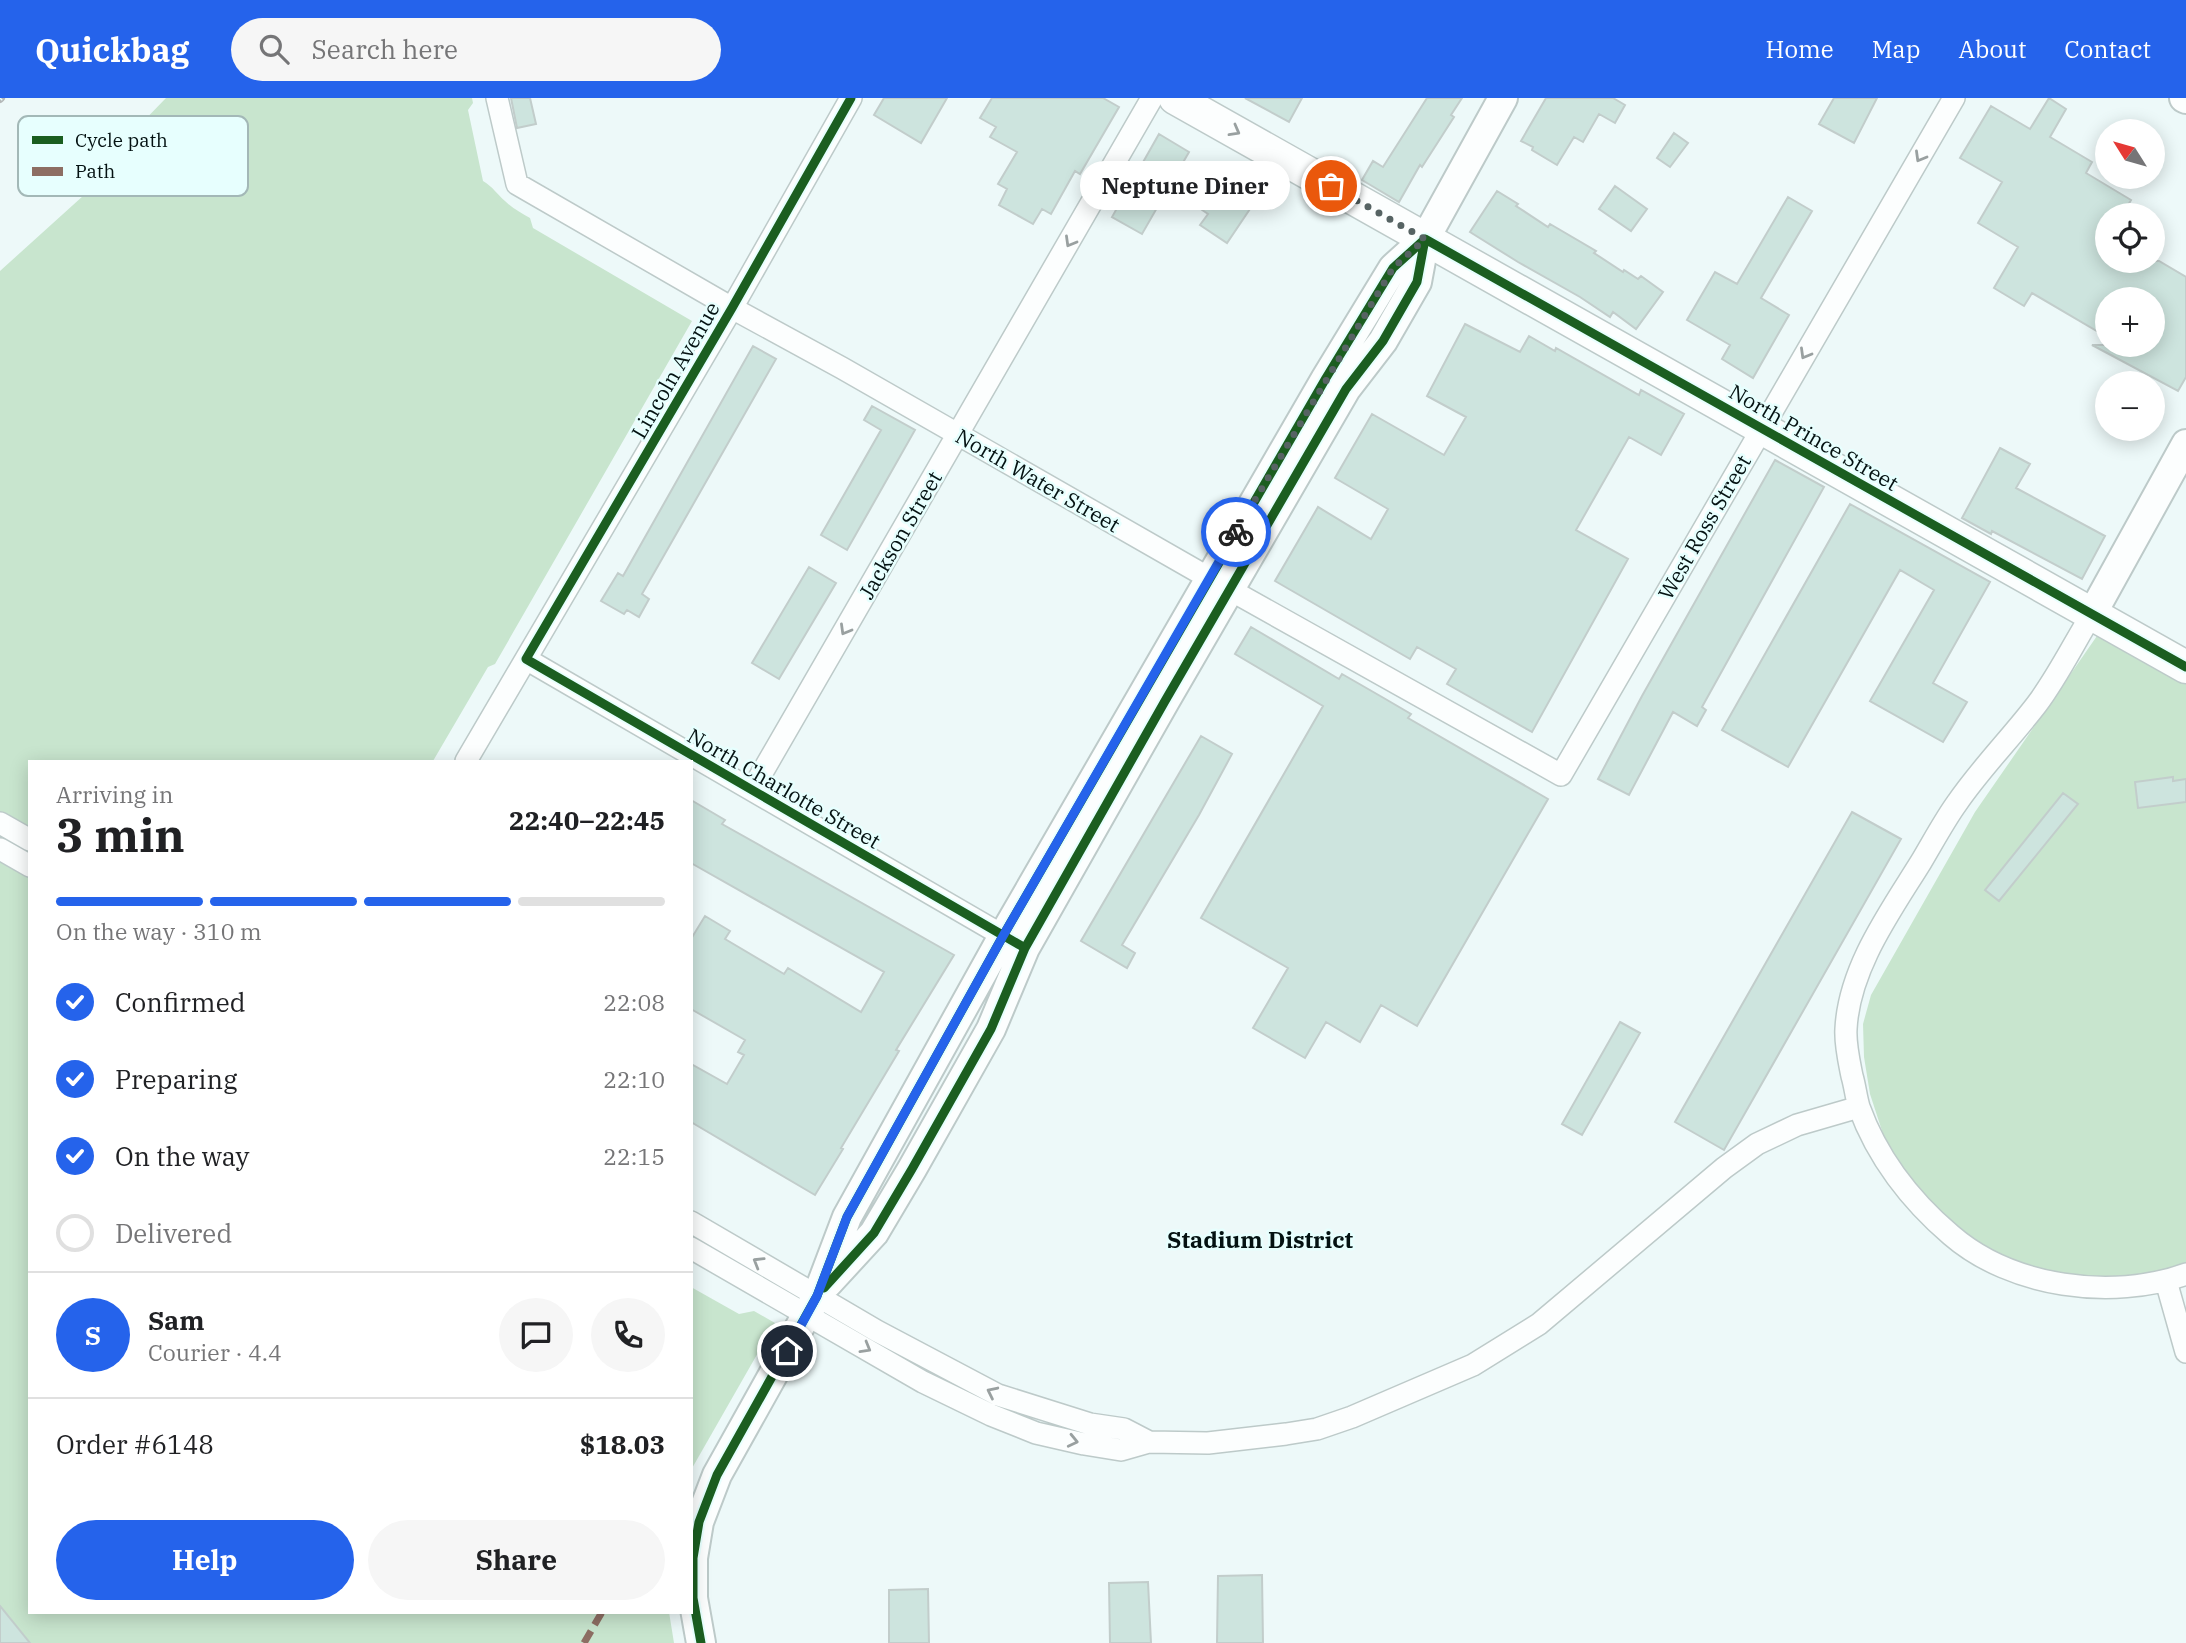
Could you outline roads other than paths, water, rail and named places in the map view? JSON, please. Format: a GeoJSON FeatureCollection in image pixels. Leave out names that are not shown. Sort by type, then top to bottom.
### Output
{"type":"FeatureCollection","features":[{"type":"Feature","properties":{"kind":"highway","name":"North Prince Street"},"geometry":{"type":"LineString","coordinates":[[1175,98],[2186,667]]}},
{"type":"Feature","properties":{"kind":"main road"},"geometry":{"type":"LineString","coordinates":[[701,1643],[693,1598],[693,1558],[699,1522],[717,1475],[812,1305],[847,1217],[1014,942],[1219,584],[1326,378],[1393,268],[1425,239],[1503,98]]}},
{"type":"Feature","properties":{"kind":"main road"},"geometry":{"type":"LineString","coordinates":[[2092,614],[2186,444]]}},
{"type":"Feature","properties":{"kind":"street","name":"North Water Street"},"geometry":{"type":"LineString","coordinates":[[497,98],[517,184],[1219,584],[1561,775]]}},
{"type":"Feature","properties":{"kind":"street","name":"Lincoln Avenue"},"geometry":{"type":"LineString","coordinates":[[467,760],[732,308],[851,98]]}},
{"type":"Feature","properties":{"kind":"street","name":"Jackson Street"},"geometry":{"type":"LineString","coordinates":[[752,790],[1152,98]]}},
{"type":"Feature","properties":{"kind":"street","name":"West Ross Street"},"geometry":{"type":"LineString","coordinates":[[1561,775],[1954,98]]}},
{"type":"Feature","properties":{"kind":"street"},"geometry":{"type":"LineString","coordinates":[[2092,614],[2038,702],[1957,803],[1892,909],[1866,957],[1853,989],[1846,1030],[1849,1060],[1859,1107],[1879,1150],[1900,1183],[1924,1212],[1955,1238],[1989,1259],[2021,1274],[2060,1283],[2103,1288],[2139,1286],[2176,1278],[2186,1352]]}},
{"type":"Feature","properties":{"kind":"street","name":"North Charlotte Street"},"geometry":{"type":"LineString","coordinates":[[526,659],[1014,942]]}},
{"type":"Feature","properties":{"kind":"street"},"geometry":{"type":"LineString","coordinates":[[0,822],[28,838]]}},
{"type":"Feature","properties":{"kind":"street"},"geometry":{"type":"LineString","coordinates":[[0,849],[28,865]]}},
{"type":"Feature","properties":{"kind":"street"},"geometry":{"type":"LineString","coordinates":[[693,1249],[899,1343],[998,1395],[1090,1424],[1124,1429],[1149,1442],[1208,1443],[1317,1429],[1451,1376],[1504,1348],[1539,1324],[1724,1168],[1757,1144],[1797,1125],[1859,1107]]}},
{"type":"Feature","properties":{"kind":"street"},"geometry":{"type":"LineString","coordinates":[[693,1223],[812,1305]]}},
{"type":"Feature","properties":{"kind":"place","name":"Neptune Diner"},"geometry":{"type":"Point","coordinates":[1331,186]}},
{"type":"Feature","properties":{"kind":"district","name":"Stadium District"},"geometry":{"type":"Point","coordinates":[1260,1239]}}]}
